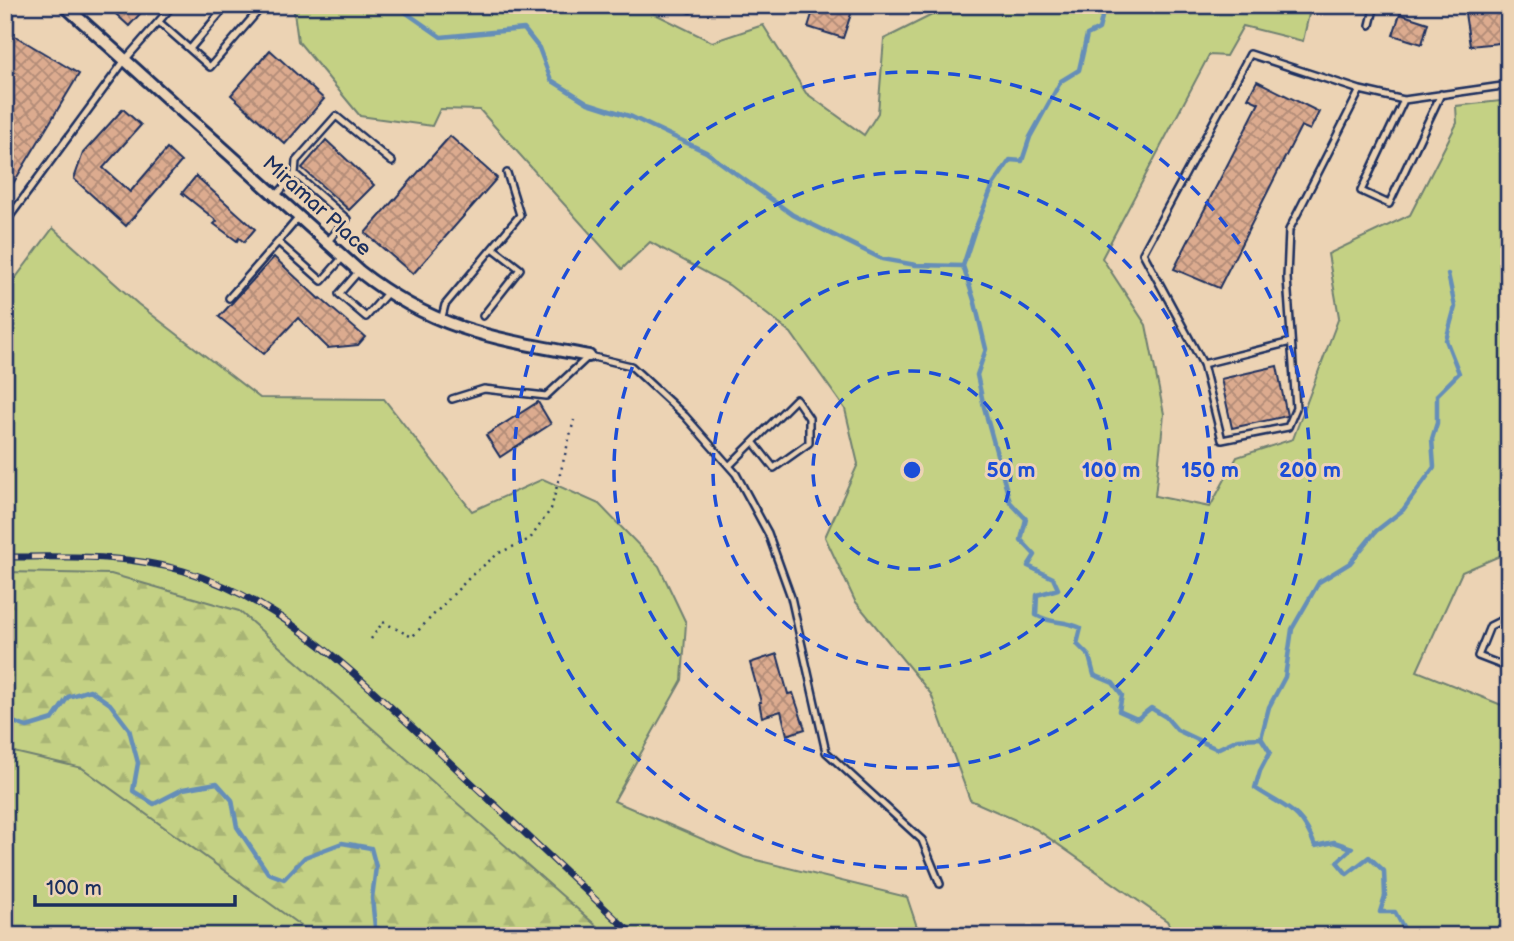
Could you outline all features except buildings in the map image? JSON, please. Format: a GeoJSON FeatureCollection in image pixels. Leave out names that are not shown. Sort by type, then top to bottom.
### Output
{"type":"FeatureCollection","features":[{"type":"Feature","properties":{"kind":"street","name":"Miramar Place"},"geometry":{"type":"LineString","coordinates":[[64,5],[359,271],[387,292],[422,313],[499,340],[589,356]]}},
{"type":"Feature","properties":{"kind":"lane"},"geometry":{"type":"LineString","coordinates":[[5,223],[125,60],[173,5]]}},
{"type":"Feature","properties":{"kind":"lane"},"geometry":{"type":"LineString","coordinates":[[190,49],[227,5]]}},
{"type":"Feature","properties":{"kind":"lane"},"geometry":{"type":"LineString","coordinates":[[159,22],[210,67],[260,10],[254,5]]}},
{"type":"Feature","properties":{"kind":"lane"},"geometry":{"type":"LineString","coordinates":[[1370,25],[1375,5]]}},
{"type":"Feature","properties":{"kind":"lane"},"geometry":{"type":"LineString","coordinates":[[1360,90],[1289,230],[1287,278],[1296,408],[1288,427],[1222,440],[1203,364],[1143,253],[1250,54],[1360,90],[1405,100],[1509,85]]}},
{"type":"Feature","properties":{"kind":"lane"},"geometry":{"type":"LineString","coordinates":[[1405,100],[1361,191],[1389,204],[1441,94]]}},
{"type":"Feature","properties":{"kind":"lane"},"geometry":{"type":"LineString","coordinates":[[277,195],[295,174],[296,161],[336,116],[392,162]]}},
{"type":"Feature","properties":{"kind":"lane"},"geometry":{"type":"LineString","coordinates":[[441,321],[445,305],[520,215],[507,173]]}},
{"type":"Feature","properties":{"kind":"lane"},"geometry":{"type":"LineString","coordinates":[[295,174],[347,219],[328,241]]}},
{"type":"Feature","properties":{"kind":"lane"},"geometry":{"type":"LineString","coordinates":[[229,298],[300,216]]}},
{"type":"Feature","properties":{"kind":"lane"},"geometry":{"type":"LineString","coordinates":[[278,242],[322,281],[344,256]]}},
{"type":"Feature","properties":{"kind":"lane"},"geometry":{"type":"LineString","coordinates":[[483,316],[520,269],[492,248]]}},
{"type":"Feature","properties":{"kind":"lane"},"geometry":{"type":"LineString","coordinates":[[359,271],[339,294],[366,317],[387,292]]}},
{"type":"Feature","properties":{"kind":"lane"},"geometry":{"type":"LineString","coordinates":[[1203,364],[1291,342]]}},
{"type":"Feature","properties":{"kind":"lane"},"geometry":{"type":"LineString","coordinates":[[452,399],[484,388],[546,397],[589,356],[631,366],[685,416],[729,466],[768,533],[791,597],[826,752],[922,840],[940,884]]}},
{"type":"Feature","properties":{"kind":"lane"},"geometry":{"type":"LineString","coordinates":[[729,466],[796,399],[809,418],[809,443],[774,468],[754,443]]}},
{"type":"Feature","properties":{"kind":"lane"},"geometry":{"type":"LineString","coordinates":[[1509,623],[1502,620],[1490,626],[1478,656],[1509,668]]}},
{"type":"Feature","properties":{"kind":"path"},"geometry":{"type":"LineString","coordinates":[[371,639],[383,622],[412,637],[472,575],[499,553],[530,539],[551,509],[574,420]]}},
{"type":"Feature","properties":{"kind":"green space"},"geometry":{"type":"Polygon","coordinates":[[[293,5],[637,5],[712,42],[763,25],[806,93],[864,135],[878,113],[884,39],[952,5],[1311,5],[1303,41],[1243,26],[1226,56],[1209,55],[1102,258],[1146,325],[1164,414],[1155,496],[1210,507],[1237,457],[1293,439],[1339,317],[1328,254],[1410,215],[1457,123],[1456,106],[1509,100],[1509,552],[1462,572],[1417,671],[1509,708],[1509,936],[1175,936],[1167,921],[1036,829],[970,800],[931,694],[855,601],[825,537],[858,464],[845,409],[791,333],[729,285],[650,242],[622,269],[480,110],[440,109],[432,126],[360,116],[298,41],[293,5]]]}},
{"type":"Feature","properties":{"kind":"green space"},"geometry":{"type":"Polygon","coordinates":[[[53,228],[138,304],[260,398],[384,399],[472,511],[543,479],[599,504],[659,566],[686,623],[682,680],[614,801],[744,857],[907,897],[920,936],[5,936],[5,292],[53,228]]]}},
{"type":"Feature","properties":{"kind":"green space"},"geometry":{"type":"Polygon","coordinates":[[[5,572],[111,574],[239,611],[608,936],[315,936],[82,768],[5,750],[5,572]]]}},
{"type":"Feature","properties":{"kind":"waterway"},"geometry":{"type":"LineString","coordinates":[[395,5],[441,37],[524,29],[539,48],[551,80],[588,103],[632,117],[706,152],[793,215],[882,259],[916,265],[963,266]]}},
{"type":"Feature","properties":{"kind":"waterway"},"geometry":{"type":"LineString","coordinates":[[1105,5],[1099,29],[1087,35],[1079,70],[1061,81],[1030,137],[1022,161],[1010,160],[993,185],[963,266],[986,349],[977,375],[1010,502],[1026,519],[1021,540],[1035,555],[1028,566],[1053,578],[1058,589],[1037,595],[1036,615],[1081,628],[1077,644],[1089,656],[1094,675],[1113,683],[1122,695],[1119,711],[1137,719],[1151,708],[1166,717],[1177,730],[1217,749],[1238,739],[1261,738],[1270,752],[1255,788],[1298,816],[1315,846],[1334,842],[1352,848],[1337,862],[1347,874],[1369,857],[1384,871],[1385,896],[1380,912],[1395,912],[1408,936]]}},
{"type":"Feature","properties":{"kind":"waterway"},"geometry":{"type":"LineString","coordinates":[[1261,738],[1269,707],[1285,677],[1292,629],[1319,582],[1350,563],[1376,531],[1403,510],[1434,467],[1432,439],[1437,423],[1437,395],[1459,373],[1446,340],[1455,307],[1448,274]]}},
{"type":"Feature","properties":{"kind":"waterway"},"geometry":{"type":"LineString","coordinates":[[5,719],[27,727],[53,719],[68,697],[90,690],[110,704],[129,729],[138,763],[133,791],[154,804],[183,789],[217,783],[232,800],[237,827],[268,873],[284,879],[305,857],[342,843],[371,848],[376,867],[372,898],[375,927],[393,936]]}},
{"type":"Feature","properties":{"kind":"railway"},"geometry":{"type":"LineString","coordinates":[[5,557],[118,559],[162,566],[222,585],[257,603],[323,647],[353,673],[634,936]]}}]}
